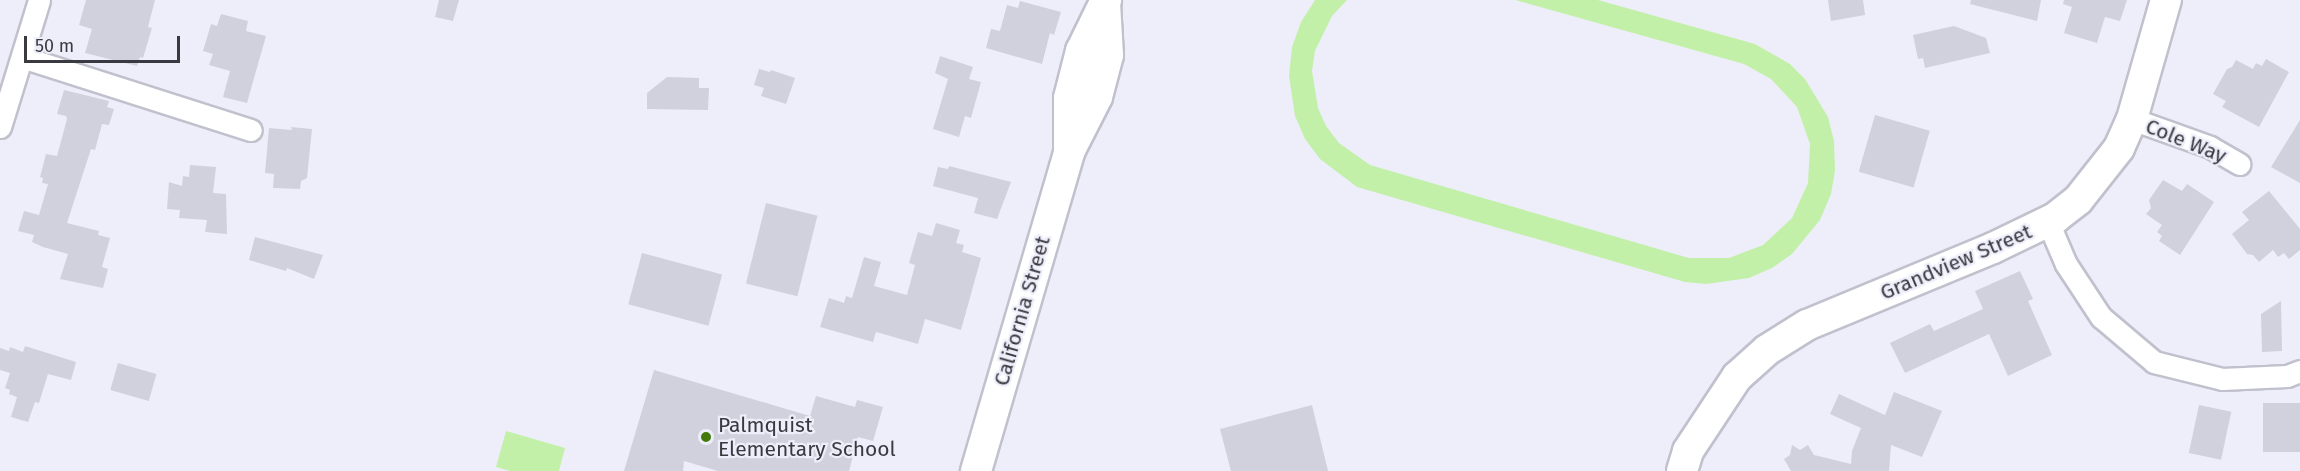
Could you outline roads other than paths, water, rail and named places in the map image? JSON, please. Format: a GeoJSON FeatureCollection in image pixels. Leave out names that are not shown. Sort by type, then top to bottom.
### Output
{"type":"FeatureCollection","features":[{"type":"Feature","properties":{"kind":"main road","name":"Grandview Street"},"geometry":{"type":"LineString","coordinates":[[1682,471],[1688,451],[1737,377],[1767,350],[1807,325],[1993,248],[2048,222],[2078,200],[2119,148],[2132,119],[2166,0]]}},
{"type":"Feature","properties":{"kind":"main road","name":"California Street"},"geometry":{"type":"LineString","coordinates":[[976,471],[1069,152],[1069,98],[1081,51],[1105,2]]}},
{"type":"Feature","properties":{"kind":"street"},"geometry":{"type":"LineString","coordinates":[[0,128],[39,0]]}},
{"type":"Feature","properties":{"kind":"street"},"geometry":{"type":"LineString","coordinates":[[22,57],[251,130]]}},
{"type":"Feature","properties":{"kind":"street","name":"Cole Way"},"geometry":{"type":"LineString","coordinates":[[2132,119],[2210,147],[2240,164]]}},
{"type":"Feature","properties":{"kind":"street"},"geometry":{"type":"LineString","coordinates":[[2048,222],[2066,264],[2101,317],[2154,362],[2222,379],[2287,376],[2300,371]]}},
{"type":"Feature","properties":{"kind":"place","name":"Palmquist Elementary School"},"geometry":{"type":"Point","coordinates":[706,437]}}]}
